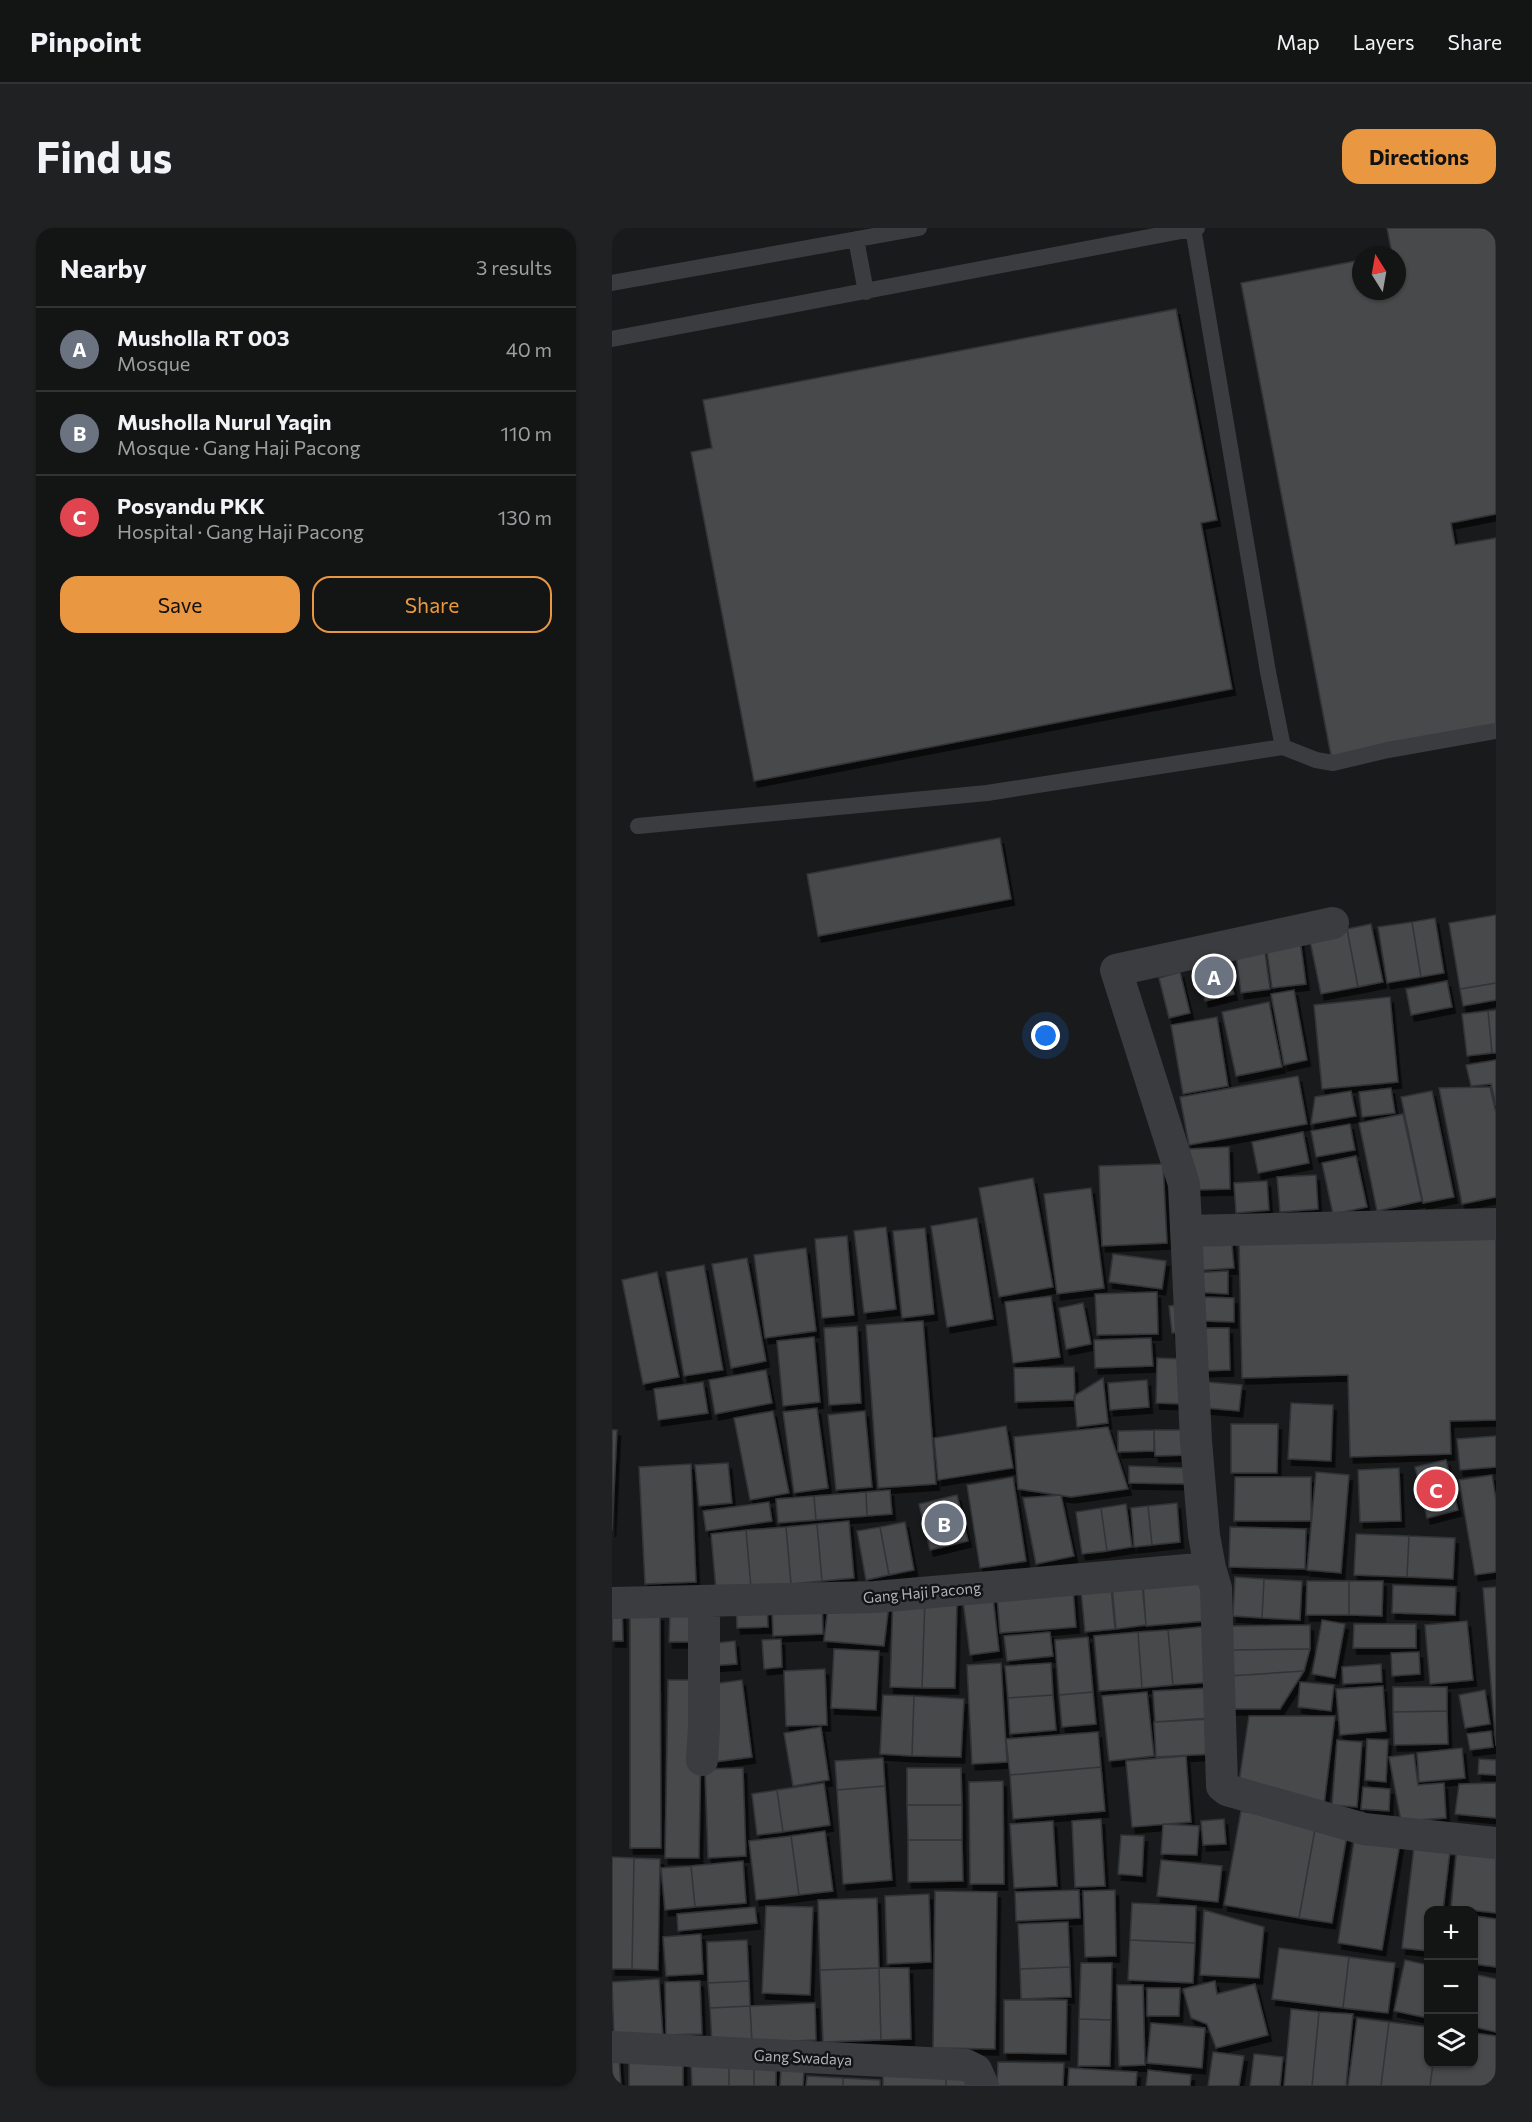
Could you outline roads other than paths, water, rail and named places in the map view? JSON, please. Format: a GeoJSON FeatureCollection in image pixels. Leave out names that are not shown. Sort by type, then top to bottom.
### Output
{"type":"FeatureCollection","features":[{"type":"Feature","properties":{"kind":"street"},"geometry":{"type":"LineString","coordinates":[[1333,922],[1116,970],[1185,1184],[1196,1441],[1204,1535],[1213,1578],[1222,1786],[1227,1790],[1364,1829],[1496,1843]]}},
{"type":"Feature","properties":{"kind":"street"},"geometry":{"type":"LineString","coordinates":[[1186,1231],[1496,1224]]}},
{"type":"Feature","properties":{"kind":"street","name":"Gang Haji Pacong"},"geometry":{"type":"LineString","coordinates":[[612,1603],[875,1597],[1213,1578]]}},
{"type":"Feature","properties":{"kind":"street"},"geometry":{"type":"LineString","coordinates":[[702,1760],[704,1601]]}},
{"type":"Feature","properties":{"kind":"street","name":"Gang Swadaya"},"geometry":{"type":"LineString","coordinates":[[612,2047],[966,2065],[976,2070],[983,2086]]}},
{"type":"Feature","properties":{"kind":"lane"},"geometry":{"type":"LineString","coordinates":[[612,282],[919,228]]}},
{"type":"Feature","properties":{"kind":"lane"},"geometry":{"type":"LineString","coordinates":[[612,339],[1194,228],[1268,672],[1283,747]]}},
{"type":"Feature","properties":{"kind":"lane"},"geometry":{"type":"LineString","coordinates":[[856,239],[866,292]]}},
{"type":"Feature","properties":{"kind":"lane"},"geometry":{"type":"LineString","coordinates":[[638,826],[987,793],[1283,747],[1316,760],[1333,763],[1496,731]]}},
{"type":"Feature","properties":{"kind":"place","name":"Musholla RT 003"},"geometry":{"type":"Point","coordinates":[1214,976]}},
{"type":"Feature","properties":{"kind":"place","name":"Posyandu PKK"},"geometry":{"type":"Point","coordinates":[1436,1489]}},
{"type":"Feature","properties":{"kind":"place","name":"Musholla Nurul Yaqin"},"geometry":{"type":"Point","coordinates":[944,1523]}}]}
